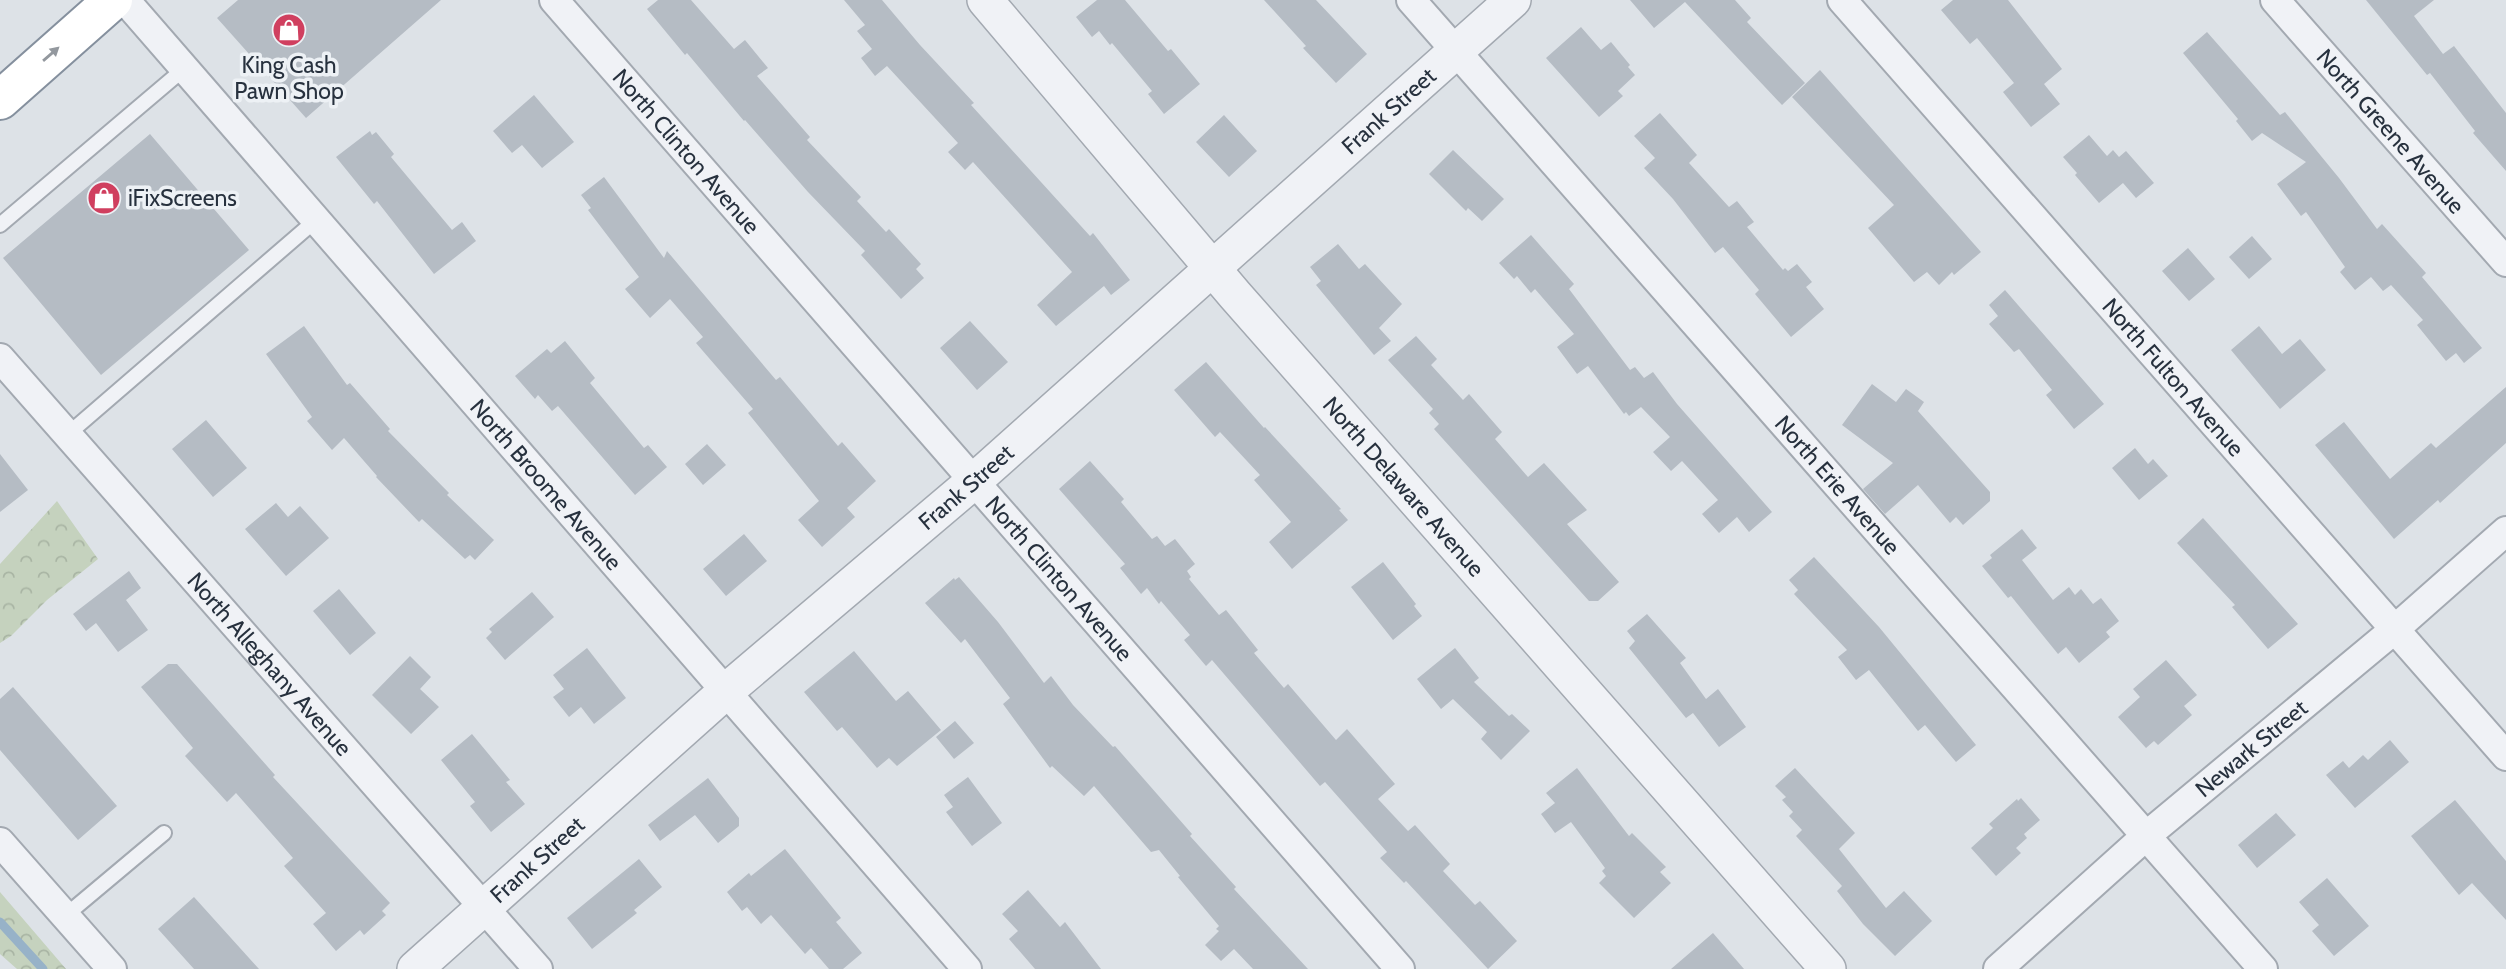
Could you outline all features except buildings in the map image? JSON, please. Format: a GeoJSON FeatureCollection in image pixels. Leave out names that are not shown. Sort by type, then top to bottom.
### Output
{"type":"FeatureCollection","features":[{"type":"Feature","properties":{"kind":"highway"},"geometry":{"type":"LineString","coordinates":[[0,100],[113,0]]}},
{"type":"Feature","properties":{"kind":"street","name":"North Broome Avenue"},"geometry":{"type":"LineString","coordinates":[[125,0],[967,969]]}},
{"type":"Feature","properties":{"kind":"street","name":"North Clinton Avenue"},"geometry":{"type":"LineString","coordinates":[[554,0],[1400,969]]}},
{"type":"Feature","properties":{"kind":"street","name":"North Delaware Avenue"},"geometry":{"type":"LineString","coordinates":[[985,0],[1212,268],[1828,969]]}},
{"type":"Feature","properties":{"kind":"street","name":"North Erie Avenue"},"geometry":{"type":"LineString","coordinates":[[1411,0],[2263,969]]}},
{"type":"Feature","properties":{"kind":"street","name":"Frank Street"},"geometry":{"type":"LineString","coordinates":[[415,969],[725,692],[974,481],[1514,0]]}},
{"type":"Feature","properties":{"kind":"street","name":"North Fulton Avenue"},"geometry":{"type":"LineString","coordinates":[[1842,0],[2506,756]]}},
{"type":"Feature","properties":{"kind":"street","name":"North Greene Avenue"},"geometry":{"type":"LineString","coordinates":[[2275,0],[2506,262]]}},
{"type":"Feature","properties":{"kind":"street","name":"North Alleghany Avenue"},"geometry":{"type":"LineString","coordinates":[[0,359],[538,969]]}},
{"type":"Feature","properties":{"kind":"street","name":"Newark Street"},"geometry":{"type":"LineString","coordinates":[[1998,969],[2146,836],[2395,629],[2506,531]]}},
{"type":"Feature","properties":{"kind":"street"},"geometry":{"type":"LineString","coordinates":[[0,842],[112,969]]}},
{"type":"Feature","properties":{"kind":"lane"},"geometry":{"type":"LineString","coordinates":[[0,225],[184,68]]}},
{"type":"Feature","properties":{"kind":"lane"},"geometry":{"type":"LineString","coordinates":[[68,435],[316,220]]}},
{"type":"Feature","properties":{"kind":"lane"},"geometry":{"type":"LineString","coordinates":[[65,916],[164,833]]}},
{"type":"Feature","properties":{"kind":"green space"},"geometry":{"type":"Polygon","coordinates":[[[57,501],[98,559],[0,643],[0,564],[57,501]]]}},
{"type":"Feature","properties":{"kind":"green space"},"geometry":{"type":"Polygon","coordinates":[[[0,892],[66,969],[17,969],[0,954],[0,892]]]}},
{"type":"Feature","properties":{"kind":"waterway"},"geometry":{"type":"LineString","coordinates":[[0,922],[43,969]]}},
{"type":"Feature","properties":{"kind":"place","name":"King Cash Pawn Shop"},"geometry":{"type":"Point","coordinates":[289,30]}},
{"type":"Feature","properties":{"kind":"place","name":"iFixScreens"},"geometry":{"type":"Point","coordinates":[104,198]}}]}
